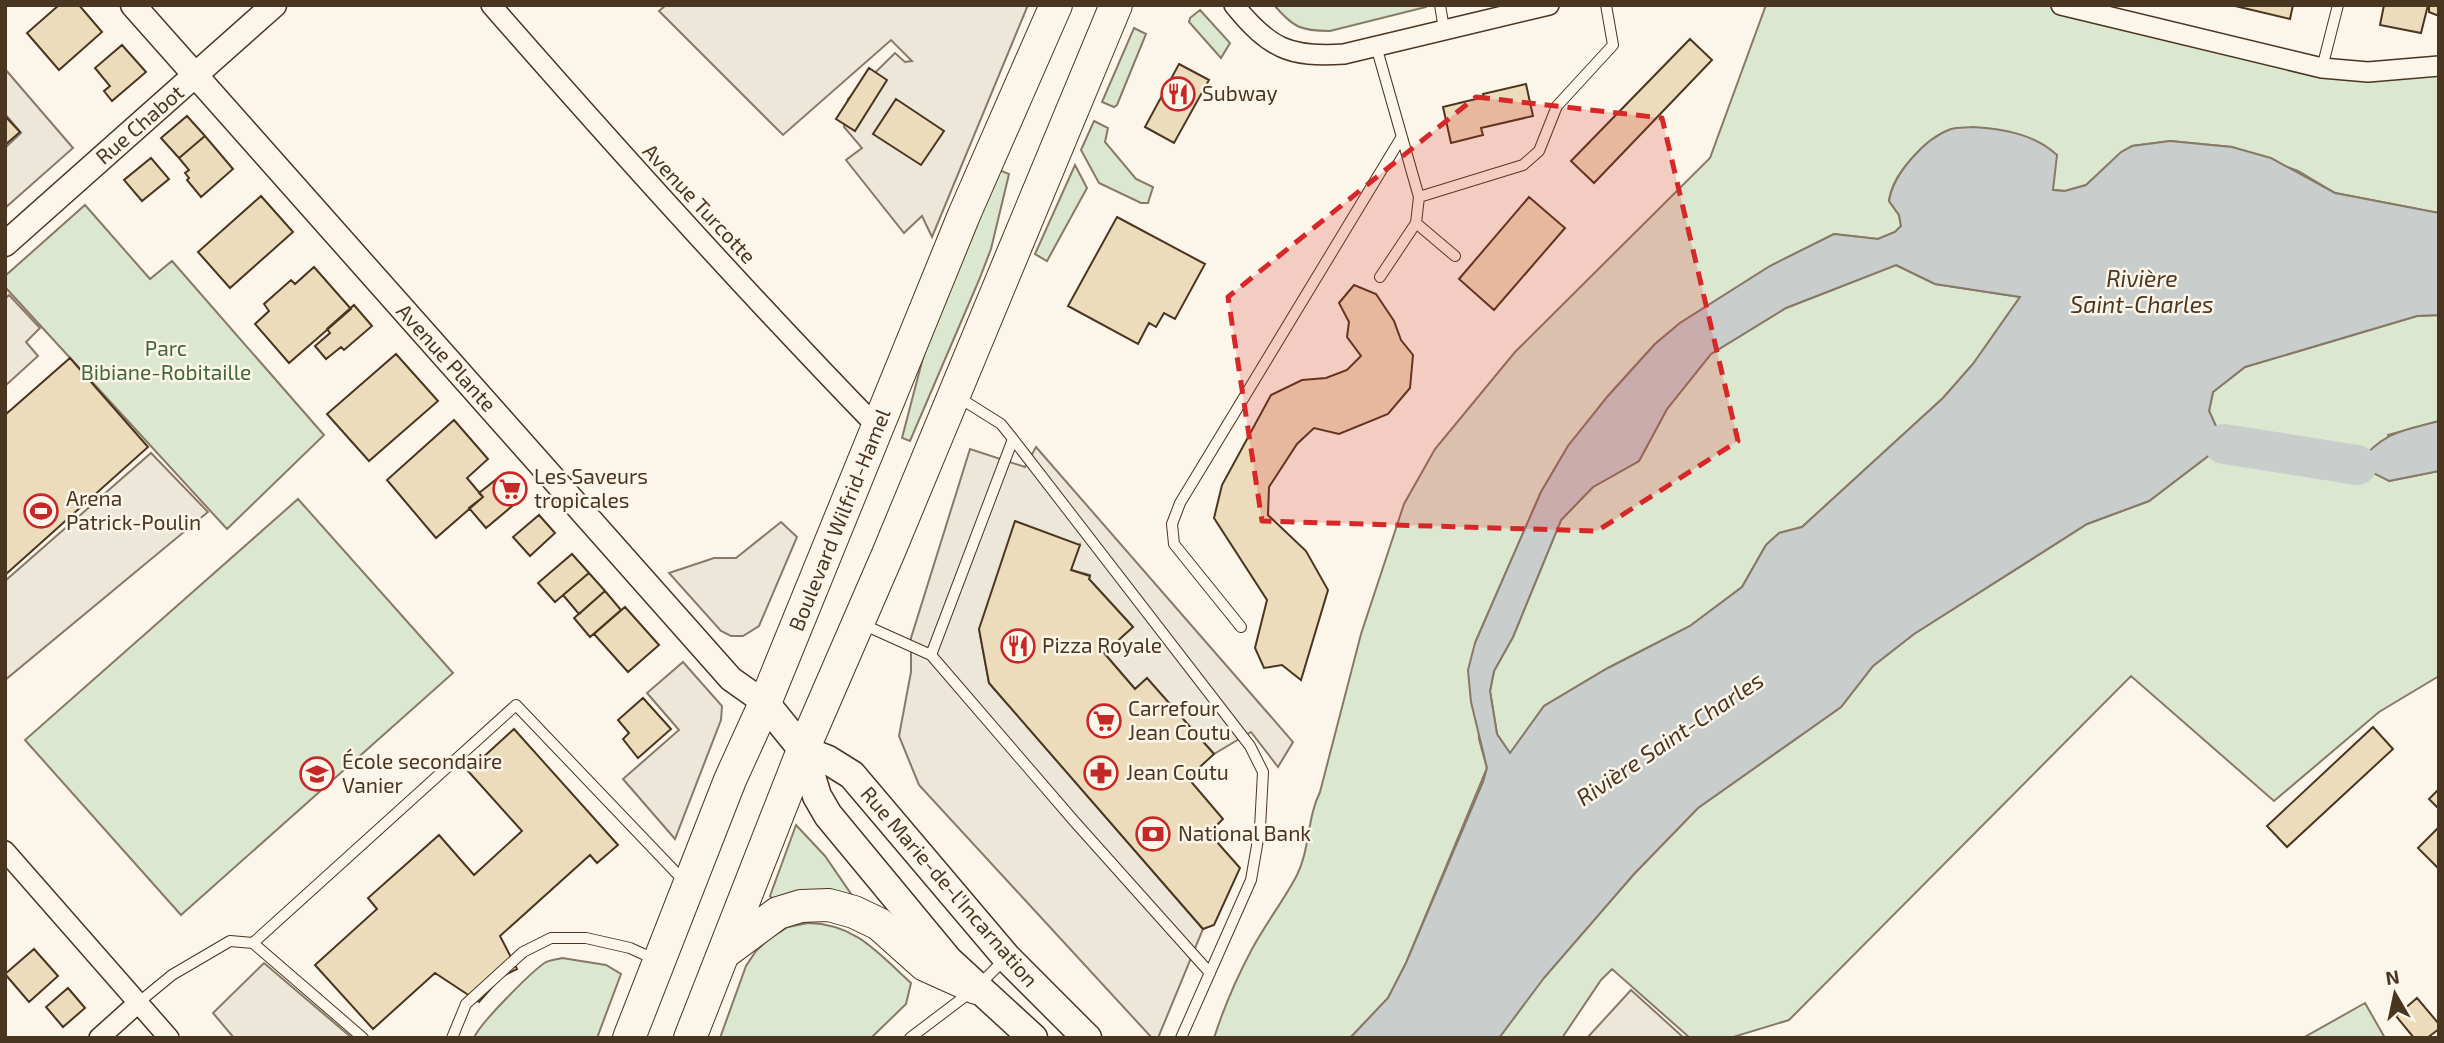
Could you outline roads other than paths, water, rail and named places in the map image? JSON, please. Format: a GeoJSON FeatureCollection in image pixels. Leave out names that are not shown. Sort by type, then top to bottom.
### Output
{"type":"FeatureCollection","features":[{"type":"Feature","properties":{"kind":"main road","name":"Boulevard Wilfrid-Hamel"},"geometry":{"type":"LineString","coordinates":[[629,1038],[730,780],[765,703],[964,215],[1056,5]]}},
{"type":"Feature","properties":{"kind":"main road"},"geometry":{"type":"LineString","coordinates":[[690,1038],[803,750],[955,395],[1116,5]]}},
{"type":"Feature","properties":{"kind":"main road","name":"Rue Marie-de-l'Incarnation"},"geometry":{"type":"LineString","coordinates":[[765,703],[803,750],[817,796],[828,815],[948,960],[1033,1038]]}},
{"type":"Feature","properties":{"kind":"main road","name":"Rue Marie-de-l'Incarnation"},"geometry":{"type":"LineString","coordinates":[[803,750],[828,760],[852,775],[1007,958],[1087,1038]]}},
{"type":"Feature","properties":{"kind":"main road"},"geometry":{"type":"LineString","coordinates":[[724,953],[778,913],[801,906],[829,905],[854,912],[879,924],[925,965],[976,988]]}},
{"type":"Feature","properties":{"kind":"street","name":"Avenue Plante"},"geometry":{"type":"LineString","coordinates":[[133,5],[731,679],[765,703]]}},
{"type":"Feature","properties":{"kind":"street","name":"Rue Chabot"},"geometry":{"type":"LineString","coordinates":[[5,244],[274,5]]}},
{"type":"Feature","properties":{"kind":"street","name":"Avenue Turcotte"},"geometry":{"type":"LineString","coordinates":[[491,5],[644,178],[812,361],[878,428]]}},
{"type":"Feature","properties":{"kind":"street"},"geometry":{"type":"LineString","coordinates":[[1234,5],[1271,43],[1297,54],[1318,56],[1344,54],[1547,5]]}},
{"type":"Feature","properties":{"kind":"street"},"geometry":{"type":"LineString","coordinates":[[2061,5],[2115,12],[2322,68],[2368,72],[2439,66]]}},
{"type":"Feature","properties":{"kind":"street"},"geometry":{"type":"LineString","coordinates":[[5,851],[169,1038]]}},
{"type":"Feature","properties":{"kind":"street"},"geometry":{"type":"LineString","coordinates":[[99,1038],[138,1003]]}},
{"type":"Feature","properties":{"kind":"lane"},"geometry":{"type":"LineString","coordinates":[[1440,5],[1444,29]]}},
{"type":"Feature","properties":{"kind":"lane"},"geometry":{"type":"LineString","coordinates":[[1419,197],[1523,165],[1539,151],[1557,106],[1613,45],[1606,5]]}},
{"type":"Feature","properties":{"kind":"lane"},"geometry":{"type":"LineString","coordinates":[[2322,68],[2338,5]]}},
{"type":"Feature","properties":{"kind":"lane"},"geometry":{"type":"LineString","coordinates":[[1376,46],[1419,197],[1416,223],[1380,277]]}},
{"type":"Feature","properties":{"kind":"lane"},"geometry":{"type":"LineString","coordinates":[[1241,627],[1174,544],[1172,524],[1180,503],[1401,138]]}},
{"type":"Feature","properties":{"kind":"lane"},"geometry":{"type":"LineString","coordinates":[[1416,223],[1455,256]]}},
{"type":"Feature","properties":{"kind":"lane"},"geometry":{"type":"LineString","coordinates":[[955,395],[1001,424],[1250,746],[1263,772],[1260,828],[1251,880],[1181,1038]]}},
{"type":"Feature","properties":{"kind":"lane"},"geometry":{"type":"LineString","coordinates":[[931,655],[1013,439]]}},
{"type":"Feature","properties":{"kind":"lane"},"geometry":{"type":"LineString","coordinates":[[858,623],[931,655],[1210,973]]}},
{"type":"Feature","properties":{"kind":"lane"},"geometry":{"type":"LineString","coordinates":[[253,943],[516,705],[688,886]]}},
{"type":"Feature","properties":{"kind":"lane"},"geometry":{"type":"LineString","coordinates":[[452,1038],[466,1004],[523,952],[551,938],[586,938],[630,948],[659,961]]}},
{"type":"Feature","properties":{"kind":"lane"},"geometry":{"type":"LineString","coordinates":[[138,1003],[172,975],[230,942],[253,943],[363,1038]]}},
{"type":"Feature","properties":{"kind":"lane"},"geometry":{"type":"LineString","coordinates":[[911,1038],[976,988],[1007,958]]}},
{"type":"Feature","properties":{"kind":"water","name":"Rivière Saint-Charles"},"geometry":{"type":"Polygon","coordinates":[[[1970,127],[2018,134],[2048,148],[2057,155],[2053,190],[2065,191],[2086,185],[2121,152],[2132,146],[2170,141],[2232,147],[2271,158],[2335,193],[2439,213],[2439,315],[2417,316],[2245,367],[2213,392],[2209,411],[2224,444],[2149,501],[2087,524],[1914,634],[1873,666],[1841,707],[1698,808],[1634,874],[1544,978],[1499,1038],[1350,1038],[1388,998],[1406,963],[1483,782],[1487,768],[1471,702],[1468,670],[1475,643],[1541,492],[1568,446],[1655,344],[1680,323],[1770,266],[1834,234],[1878,239],[1895,232],[1901,226],[1899,215],[1889,201],[1904,169],[1931,140],[1954,128],[1970,127]],[[1896,265],[1786,308],[1711,354],[1667,409],[1639,461],[1593,487],[1561,520],[1513,637],[1494,671],[1490,691],[1497,734],[1510,753],[1544,706],[1608,668],[1690,626],[1742,587],[1766,545],[1779,533],[1802,527],[1943,398],[1973,364],[2020,297],[1935,284],[1896,265]]]}},
{"type":"Feature","properties":{"kind":"water"},"geometry":{"type":"Polygon","coordinates":[[[2439,421],[2439,471],[2389,481],[2357,465],[2384,439],[2439,421]]]}},
{"type":"Feature","properties":{"kind":"waterway"},"geometry":{"type":"LineString","coordinates":[[2224,444],[2357,465]]}},
{"type":"Feature","properties":{"kind":"place","name":"Subway"},"geometry":{"type":"Point","coordinates":[1178,94]}},
{"type":"Feature","properties":{"kind":"place","name":"Les Saveurs tropicales"},"geometry":{"type":"Point","coordinates":[510,489]}},
{"type":"Feature","properties":{"kind":"place","name":"Arena Patrick-Poulin"},"geometry":{"type":"Point","coordinates":[41,511]}},
{"type":"Feature","properties":{"kind":"place","name":"Pizza Royale"},"geometry":{"type":"Point","coordinates":[1018,646]}},
{"type":"Feature","properties":{"kind":"place","name":"Carrefour Jean Coutu"},"geometry":{"type":"Point","coordinates":[1104,721]}},
{"type":"Feature","properties":{"kind":"place","name":"Jean Coutu"},"geometry":{"type":"Point","coordinates":[1101,773]}},
{"type":"Feature","properties":{"kind":"place","name":"École secondaire Vanier"},"geometry":{"type":"Point","coordinates":[317,774]}},
{"type":"Feature","properties":{"kind":"place","name":"National Bank"},"geometry":{"type":"Point","coordinates":[1153,834]}},
{"type":"Feature","properties":{"kind":"park label","name":"Parc Bibiane-Robitaille"},"geometry":{"type":"Point","coordinates":[166,361]}}]}
